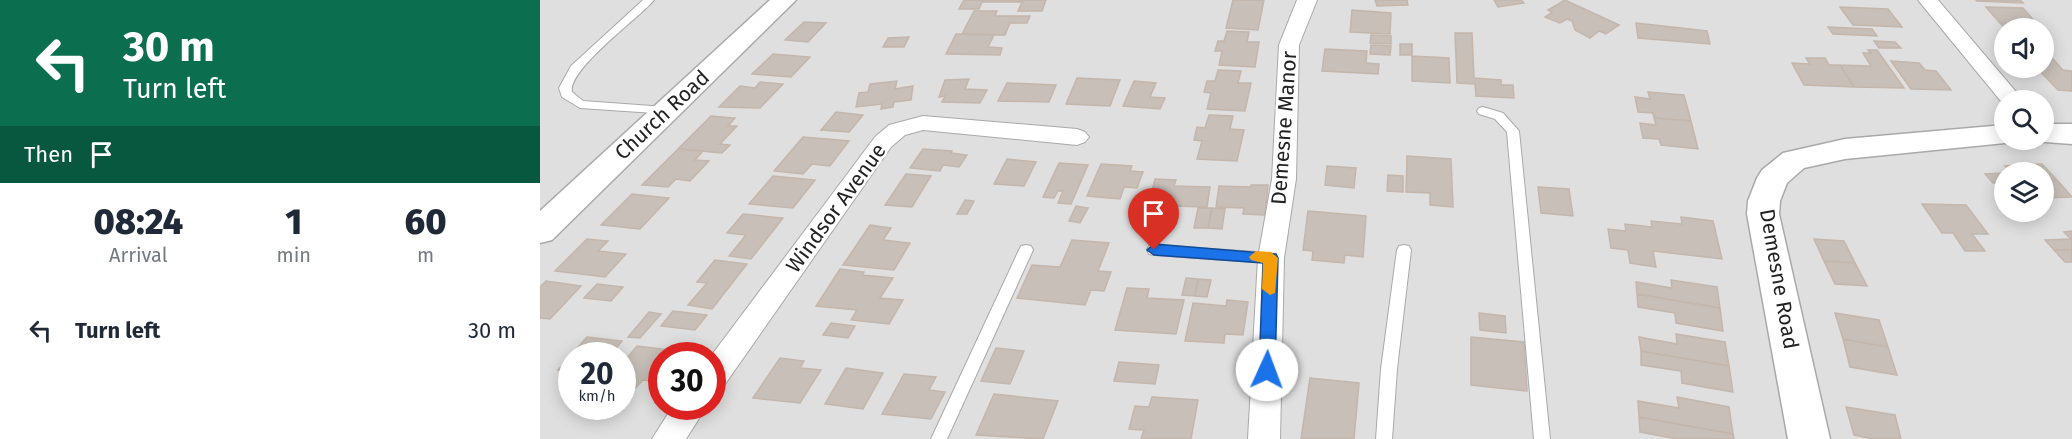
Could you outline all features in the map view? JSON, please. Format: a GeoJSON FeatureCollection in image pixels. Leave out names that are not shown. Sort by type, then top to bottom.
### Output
{"type":"FeatureCollection","features":[{"type":"Feature","properties":{"kind":"street","name":"Church Road"},"geometry":{"type":"LineString","coordinates":[[540,231],[784,0]]}},
{"type":"Feature","properties":{"kind":"street","name":"Demesne Manor"},"geometry":{"type":"LineString","coordinates":[[1264,439],[1271,258],[1284,179],[1288,45],[1307,0]]}},
{"type":"Feature","properties":{"kind":"street"},"geometry":{"type":"LineString","coordinates":[[1928,0],[2004,90]]}},
{"type":"Feature","properties":{"kind":"street","name":"Windsor Avenue"},"geometry":{"type":"LineString","coordinates":[[726,359],[883,142],[897,130],[923,123],[1077,137]]}},
{"type":"Feature","properties":{"kind":"street"},"geometry":{"type":"LineString","coordinates":[[2054,134],[2072,134]]}},
{"type":"Feature","properties":{"kind":"street","name":"Demesne Road"},"geometry":{"type":"LineString","coordinates":[[1809,439],[1763,214],[1764,201],[1773,178],[1794,160],[1845,149],[1994,136]]}},
{"type":"Feature","properties":{"kind":"street"},"geometry":{"type":"LineString","coordinates":[[668,439],[682,420]]}},
{"type":"Feature","properties":{"kind":"lane"},"geometry":{"type":"LineString","coordinates":[[649,0],[575,68],[565,88],[566,94],[580,104],[666,111]]}},
{"type":"Feature","properties":{"kind":"lane"},"geometry":{"type":"LineString","coordinates":[[1483,111],[1499,116],[1514,131],[1542,439]]}},
{"type":"Feature","properties":{"kind":"lane"},"geometry":{"type":"LineString","coordinates":[[939,439],[1026,250]]}},
{"type":"Feature","properties":{"kind":"lane"},"geometry":{"type":"LineString","coordinates":[[1154,250],[1271,258]]}},
{"type":"Feature","properties":{"kind":"lane"},"geometry":{"type":"LineString","coordinates":[[1384,439],[1389,369],[1404,250]]}},
{"type":"Feature","properties":{"kind":"shaded area"},"geometry":{"type":"Polygon","coordinates":[[[540,0],[2072,0],[2072,439],[540,439],[540,0]]]}},
{"type":"Feature","properties":{"kind":"building"},"geometry":{"type":"Polygon","coordinates":[[[964,0],[1046,0],[1042,11],[1018,11],[1022,2],[982,2],[979,9],[959,9],[964,0]]]}},
{"type":"Feature","properties":{"kind":"building"},"geometry":{"type":"Polygon","coordinates":[[[1233,0],[1264,0],[1258,30],[1226,28],[1233,0]]]}},
{"type":"Feature","properties":{"kind":"building"},"geometry":{"type":"Polygon","coordinates":[[[1375,0],[1407,0],[1408,5],[1377,6],[1375,0]]]}},
{"type":"Feature","properties":{"kind":"building"},"geometry":{"type":"Polygon","coordinates":[[[1494,0],[1521,0],[1524,3],[1498,7],[1494,0]]]}},
{"type":"Feature","properties":{"kind":"building"},"geometry":{"type":"Polygon","coordinates":[[[1565,0],[1619,25],[1606,34],[1599,31],[1590,38],[1575,30],[1572,21],[1567,19],[1560,23],[1545,17],[1552,12],[1548,10],[1565,0]]]}},
{"type":"Feature","properties":{"kind":"building"},"geometry":{"type":"Polygon","coordinates":[[[2020,0],[2023,3],[1977,1],[2020,0]]]}},
{"type":"Feature","properties":{"kind":"building"},"geometry":{"type":"Polygon","coordinates":[[[1840,7],[1888,9],[1902,27],[1853,25],[1840,7]]]}},
{"type":"Feature","properties":{"kind":"building"},"geometry":{"type":"Polygon","coordinates":[[[1986,7],[2023,8],[2032,18],[1996,18],[1986,7]]]}},
{"type":"Feature","properties":{"kind":"building"},"geometry":{"type":"Polygon","coordinates":[[[1352,10],[1391,13],[1390,34],[1350,32],[1352,10]]]}},
{"type":"Feature","properties":{"kind":"building"},"geometry":{"type":"Polygon","coordinates":[[[974,11],[997,11],[995,16],[1030,16],[1027,23],[1010,23],[1005,35],[962,34],[974,11]]]}},
{"type":"Feature","properties":{"kind":"building"},"geometry":{"type":"Polygon","coordinates":[[[804,22],[826,23],[808,42],[785,40],[804,22]]]}},
{"type":"Feature","properties":{"kind":"building"},"geometry":{"type":"Polygon","coordinates":[[[1636,23],[1707,31],[1710,44],[1638,38],[1636,23]]]}},
{"type":"Feature","properties":{"kind":"building"},"geometry":{"type":"Polygon","coordinates":[[[1828,27],[1872,29],[1877,36],[1833,34],[1828,27]]]}},
{"type":"Feature","properties":{"kind":"building"},"geometry":{"type":"Polygon","coordinates":[[[1227,31],[1249,32],[1247,42],[1259,42],[1255,67],[1219,65],[1222,51],[1215,51],[1218,41],[1224,41],[1227,31]]]}},
{"type":"Feature","properties":{"kind":"building"},"geometry":{"type":"Polygon","coordinates":[[[1455,33],[1472,33],[1474,78],[1501,80],[1501,85],[1513,85],[1514,98],[1476,96],[1475,84],[1457,83],[1455,33]]]}},
{"type":"Feature","properties":{"kind":"building"},"geometry":{"type":"Polygon","coordinates":[[[956,34],[994,35],[988,47],[1002,48],[1000,55],[946,54],[956,34]]]}},
{"type":"Feature","properties":{"kind":"building"},"geometry":{"type":"Polygon","coordinates":[[[1371,35],[1391,36],[1391,44],[1370,43],[1371,35]]]}},
{"type":"Feature","properties":{"kind":"building"},"geometry":{"type":"Polygon","coordinates":[[[909,37],[904,47],[883,47],[888,38],[909,37]]]}},
{"type":"Feature","properties":{"kind":"building"},"geometry":{"type":"Polygon","coordinates":[[[1874,41],[1895,42],[1901,48],[1879,48],[1874,41]]]}},
{"type":"Feature","properties":{"kind":"building"},"geometry":{"type":"Polygon","coordinates":[[[1400,44],[1412,44],[1412,55],[1400,55],[1400,44]]]}},
{"type":"Feature","properties":{"kind":"building"},"geometry":{"type":"Polygon","coordinates":[[[1371,45],[1391,46],[1390,55],[1370,54],[1371,45]]]}},
{"type":"Feature","properties":{"kind":"building"},"geometry":{"type":"Polygon","coordinates":[[[1325,49],[1367,51],[1366,63],[1379,64],[1378,74],[1322,71],[1325,49]]]}},
{"type":"Feature","properties":{"kind":"building"},"geometry":{"type":"Polygon","coordinates":[[[1868,50],[1877,50],[1904,88],[1854,87],[1840,65],[1871,66],[1863,53],[1871,53],[1868,50]]]}},
{"type":"Feature","properties":{"kind":"building"},"geometry":{"type":"Polygon","coordinates":[[[773,54],[810,57],[791,77],[752,74],[773,54]]]}},
{"type":"Feature","properties":{"kind":"building"},"geometry":{"type":"Polygon","coordinates":[[[1412,56],[1449,58],[1450,83],[1412,81],[1412,56]]]}},
{"type":"Feature","properties":{"kind":"building"},"geometry":{"type":"Polygon","coordinates":[[[1806,58],[1825,58],[1829,65],[1840,65],[1854,87],[1804,85],[1792,63],[1810,64],[1806,58]]]}},
{"type":"Feature","properties":{"kind":"building"},"geometry":{"type":"Polygon","coordinates":[[[2054,60],[2063,70],[2072,71],[2072,91],[2058,90],[2047,78],[2054,78],[2054,60]]]}},
{"type":"Feature","properties":{"kind":"building"},"geometry":{"type":"Polygon","coordinates":[[[1891,61],[1919,63],[1925,70],[1936,71],[1951,90],[1911,89],[1891,61]]]}},
{"type":"Feature","properties":{"kind":"building"},"geometry":{"type":"Polygon","coordinates":[[[1218,70],[1241,71],[1238,83],[1251,83],[1245,111],[1207,109],[1211,93],[1204,92],[1207,81],[1215,81],[1218,70]]]}},
{"type":"Feature","properties":{"kind":"building"},"geometry":{"type":"Polygon","coordinates":[[[1077,78],[1120,80],[1110,106],[1066,104],[1077,78]]]}},
{"type":"Feature","properties":{"kind":"building"},"geometry":{"type":"Polygon","coordinates":[[[969,79],[965,89],[987,90],[980,103],[942,102],[945,96],[939,97],[945,80],[969,79]]]}},
{"type":"Feature","properties":{"kind":"building"},"geometry":{"type":"Polygon","coordinates":[[[897,81],[895,89],[913,86],[911,100],[894,102],[893,107],[881,109],[882,104],[856,107],[859,93],[868,92],[870,84],[897,81]]]}},
{"type":"Feature","properties":{"kind":"building"},"geometry":{"type":"Polygon","coordinates":[[[1134,81],[1156,83],[1150,97],[1165,98],[1160,109],[1123,106],[1134,81]]]}},
{"type":"Feature","properties":{"kind":"building"},"geometry":{"type":"Polygon","coordinates":[[[760,82],[783,84],[760,108],[719,107],[740,86],[755,88],[760,82]]]}},
{"type":"Feature","properties":{"kind":"building"},"geometry":{"type":"Polygon","coordinates":[[[1007,83],[1056,85],[1049,102],[998,101],[1007,83]]]}},
{"type":"Feature","properties":{"kind":"building"},"geometry":{"type":"Polygon","coordinates":[[[1648,92],[1684,95],[1691,121],[1654,118],[1653,113],[1638,112],[1635,97],[1650,99],[1648,92]]]}},
{"type":"Feature","properties":{"kind":"building"},"geometry":{"type":"Polygon","coordinates":[[[836,112],[863,115],[849,132],[821,130],[836,112]]]}},
{"type":"Feature","properties":{"kind":"building"},"geometry":{"type":"Polygon","coordinates":[[[1209,115],[1233,116],[1230,129],[1244,130],[1237,161],[1197,159],[1202,141],[1194,140],[1197,127],[1205,128],[1209,115]]]}},
{"type":"Feature","properties":{"kind":"building"},"geometry":{"type":"Polygon","coordinates":[[[711,116],[735,118],[728,126],[737,126],[720,144],[730,145],[722,153],[678,149],[711,116]]]}},
{"type":"Feature","properties":{"kind":"building"},"geometry":{"type":"Polygon","coordinates":[[[1654,118],[1691,121],[1698,149],[1661,145],[1659,139],[1643,138],[1640,123],[1656,125],[1654,118]]]}},
{"type":"Feature","properties":{"kind":"building"},"geometry":{"type":"Polygon","coordinates":[[[803,137],[849,141],[830,166],[812,164],[803,174],[774,171],[803,137]]]}},
{"type":"Feature","properties":{"kind":"building"},"geometry":{"type":"Polygon","coordinates":[[[678,149],[703,151],[695,160],[709,161],[690,181],[676,179],[668,187],[642,185],[678,149]]]}},
{"type":"Feature","properties":{"kind":"building"},"geometry":{"type":"Polygon","coordinates":[[[923,149],[952,151],[951,153],[967,155],[959,167],[943,165],[940,171],[910,168],[923,149]]]}},
{"type":"Feature","properties":{"kind":"building"},"geometry":{"type":"Polygon","coordinates":[[[1407,156],[1451,159],[1453,207],[1430,205],[1430,193],[1406,192],[1407,156]]]}},
{"type":"Feature","properties":{"kind":"building"},"geometry":{"type":"Polygon","coordinates":[[[1007,159],[1036,162],[1024,186],[994,184],[1007,159]]]}},
{"type":"Feature","properties":{"kind":"building"},"geometry":{"type":"Polygon","coordinates":[[[1059,163],[1088,165],[1071,204],[1058,203],[1063,191],[1058,191],[1054,198],[1043,197],[1059,163]]]}},
{"type":"Feature","properties":{"kind":"building"},"geometry":{"type":"Polygon","coordinates":[[[1101,164],[1132,166],[1130,171],[1143,172],[1137,188],[1124,187],[1120,199],[1087,196],[1101,164]]]}},
{"type":"Feature","properties":{"kind":"building"},"geometry":{"type":"Polygon","coordinates":[[[1327,166],[1356,168],[1354,188],[1325,185],[1327,166]]]}},
{"type":"Feature","properties":{"kind":"building"},"geometry":{"type":"Polygon","coordinates":[[[906,174],[931,176],[912,207],[885,205],[906,174]]]}},
{"type":"Feature","properties":{"kind":"building"},"geometry":{"type":"Polygon","coordinates":[[[1985,174],[1994,174],[1994,183],[1993,183],[1985,174]]]}},
{"type":"Feature","properties":{"kind":"building"},"geometry":{"type":"Polygon","coordinates":[[[1388,175],[1403,176],[1403,192],[1387,191],[1388,175]]]}},
{"type":"Feature","properties":{"kind":"building"},"geometry":{"type":"Polygon","coordinates":[[[773,176],[815,180],[793,208],[749,204],[773,176]]]}},
{"type":"Feature","properties":{"kind":"building"},"geometry":{"type":"Polygon","coordinates":[[[1155,179],[1176,180],[1174,186],[1210,187],[1207,207],[1172,206],[1170,215],[1146,214],[1155,179]]]}},
{"type":"Feature","properties":{"kind":"building"},"geometry":{"type":"Polygon","coordinates":[[[2054,180],[2057,180],[2072,197],[2054,198],[2054,180]]]}},
{"type":"Feature","properties":{"kind":"building"},"geometry":{"type":"Polygon","coordinates":[[[1251,185],[1268,185],[1265,215],[1243,214],[1244,208],[1216,207],[1219,186],[1251,187],[1251,185]]]}},
{"type":"Feature","properties":{"kind":"building"},"geometry":{"type":"Polygon","coordinates":[[[1538,187],[1569,189],[1573,216],[1541,213],[1538,187]]]}},
{"type":"Feature","properties":{"kind":"building"},"geometry":{"type":"Polygon","coordinates":[[[632,194],[669,198],[640,229],[601,225],[632,194]]]}},
{"type":"Feature","properties":{"kind":"building"},"geometry":{"type":"Polygon","coordinates":[[[965,200],[974,201],[967,214],[957,214],[965,200]]]}},
{"type":"Feature","properties":{"kind":"building"},"geometry":{"type":"Polygon","coordinates":[[[1922,204],[1966,205],[1988,234],[1972,234],[1985,251],[1965,251],[1953,233],[1942,233],[1922,204]]]}},
{"type":"Feature","properties":{"kind":"building"},"geometry":{"type":"Polygon","coordinates":[[[1076,206],[1088,208],[1080,223],[1069,221],[1076,206]]]}},
{"type":"Feature","properties":{"kind":"building"},"geometry":{"type":"Polygon","coordinates":[[[1198,208],[1212,208],[1208,228],[1194,228],[1198,208]]]}},
{"type":"Feature","properties":{"kind":"building"},"geometry":{"type":"Polygon","coordinates":[[[1212,208],[1225,209],[1222,229],[1208,228],[1212,208]]]}},
{"type":"Feature","properties":{"kind":"building"},"geometry":{"type":"Polygon","coordinates":[[[1308,211],[1366,216],[1363,257],[1345,255],[1344,263],[1312,260],[1313,251],[1303,250],[1308,211]]]}},
{"type":"Feature","properties":{"kind":"building"},"geometry":{"type":"Polygon","coordinates":[[[743,214],[783,218],[751,259],[729,256],[746,235],[727,233],[743,214]]]}},
{"type":"Feature","properties":{"kind":"building"},"geometry":{"type":"Polygon","coordinates":[[[1681,217],[1713,221],[1722,259],[1653,251],[1656,267],[1630,263],[1628,250],[1611,248],[1608,229],[1626,231],[1625,224],[1652,227],[1651,221],[1682,224],[1681,217]]]}},
{"type":"Feature","properties":{"kind":"building"},"geometry":{"type":"Polygon","coordinates":[[[870,225],[891,228],[883,240],[910,243],[894,270],[843,265],[870,225]]]}},
{"type":"Feature","properties":{"kind":"building"},"geometry":{"type":"Polygon","coordinates":[[[2072,231],[2072,250],[2054,250],[2045,240],[2071,239],[2064,232],[2072,231]]]}},
{"type":"Feature","properties":{"kind":"building"},"geometry":{"type":"Polygon","coordinates":[[[587,239],[608,241],[598,251],[626,254],[605,277],[555,271],[587,239]]]}},
{"type":"Feature","properties":{"kind":"building"},"geometry":{"type":"Polygon","coordinates":[[[1814,239],[1844,241],[1855,263],[1824,261],[1814,239]]]}},
{"type":"Feature","properties":{"kind":"building"},"geometry":{"type":"Polygon","coordinates":[[[1072,240],[1109,243],[1098,271],[1111,272],[1104,291],[1091,290],[1085,305],[1017,298],[1032,265],[1060,267],[1072,240]]]}},
{"type":"Feature","properties":{"kind":"building"},"geometry":{"type":"Polygon","coordinates":[[[2054,250],[2072,250],[2072,262],[2065,262],[2054,250]]]}},
{"type":"Feature","properties":{"kind":"building"},"geometry":{"type":"Polygon","coordinates":[[[715,260],[747,264],[712,309],[688,305],[707,283],[697,282],[715,260]]]}},
{"type":"Feature","properties":{"kind":"building"},"geometry":{"type":"Polygon","coordinates":[[[1824,261],[1855,263],[1867,286],[1835,284],[1824,261]]]}},
{"type":"Feature","properties":{"kind":"building"},"geometry":{"type":"Polygon","coordinates":[[[840,269],[864,272],[862,275],[893,278],[880,298],[903,300],[889,324],[851,320],[857,310],[816,306],[840,269]]]}},
{"type":"Feature","properties":{"kind":"building"},"geometry":{"type":"Polygon","coordinates":[[[1186,278],[1198,279],[1195,296],[1182,295],[1186,278]]]}},
{"type":"Feature","properties":{"kind":"building"},"geometry":{"type":"Polygon","coordinates":[[[1198,279],[1211,280],[1207,297],[1195,296],[1198,279]]]}},
{"type":"Feature","properties":{"kind":"building"},"geometry":{"type":"Polygon","coordinates":[[[1671,280],[1717,287],[1720,308],[1637,294],[1636,282],[1672,288],[1671,280]]]}},
{"type":"Feature","properties":{"kind":"building"},"geometry":{"type":"Polygon","coordinates":[[[546,281],[581,286],[550,319],[540,318],[540,287],[546,281]]]}},
{"type":"Feature","properties":{"kind":"building"},"geometry":{"type":"Polygon","coordinates":[[[597,284],[623,287],[611,301],[584,298],[597,284]]]}},
{"type":"Feature","properties":{"kind":"building"},"geometry":{"type":"Polygon","coordinates":[[[1127,288],[1149,289],[1147,298],[1184,300],[1176,334],[1115,330],[1127,288]]]}},
{"type":"Feature","properties":{"kind":"building"},"geometry":{"type":"Polygon","coordinates":[[[1637,294],[1720,308],[1723,331],[1676,323],[1675,313],[1638,307],[1637,294]]]}},
{"type":"Feature","properties":{"kind":"building"},"geometry":{"type":"Polygon","coordinates":[[[1227,300],[1248,302],[1243,335],[1225,334],[1224,343],[1185,341],[1193,303],[1226,306],[1227,300]]]}},
{"type":"Feature","properties":{"kind":"building"},"geometry":{"type":"Polygon","coordinates":[[[673,311],[707,315],[695,330],[661,326],[673,311]]]}},
{"type":"Feature","properties":{"kind":"building"},"geometry":{"type":"Polygon","coordinates":[[[649,312],[661,314],[640,338],[628,337],[649,312]]]}},
{"type":"Feature","properties":{"kind":"building"},"geometry":{"type":"Polygon","coordinates":[[[1479,313],[1505,316],[1506,333],[1480,330],[1479,313]]]}},
{"type":"Feature","properties":{"kind":"building"},"geometry":{"type":"Polygon","coordinates":[[[1835,313],[1879,320],[1888,347],[1843,339],[1835,313]]]}},
{"type":"Feature","properties":{"kind":"building"},"geometry":{"type":"Polygon","coordinates":[[[831,323],[855,326],[848,338],[823,335],[831,323]]]}},
{"type":"Feature","properties":{"kind":"building"},"geometry":{"type":"Polygon","coordinates":[[[1676,334],[1725,342],[1729,366],[1641,351],[1639,337],[1677,344],[1676,334]]]}},
{"type":"Feature","properties":{"kind":"building"},"geometry":{"type":"Polygon","coordinates":[[[587,337],[622,341],[621,342],[583,342],[587,337]]]}},
{"type":"Feature","properties":{"kind":"building"},"geometry":{"type":"Polygon","coordinates":[[[1471,337],[1524,342],[1527,391],[1471,385],[1471,337]]]}},
{"type":"Feature","properties":{"kind":"building"},"geometry":{"type":"Polygon","coordinates":[[[1843,339],[1888,347],[1897,375],[1850,367],[1843,339]]]}},
{"type":"Feature","properties":{"kind":"building"},"geometry":{"type":"Polygon","coordinates":[[[636,347],[648,347],[648,380],[643,380],[636,387],[636,347]]]}},
{"type":"Feature","properties":{"kind":"building"},"geometry":{"type":"Polygon","coordinates":[[[996,348],[1024,351],[1010,384],[981,381],[996,348]]]}},
{"type":"Feature","properties":{"kind":"building"},"geometry":{"type":"Polygon","coordinates":[[[1641,351],[1729,366],[1733,392],[1682,383],[1681,371],[1641,365],[1641,351]]]}},
{"type":"Feature","properties":{"kind":"building"},"geometry":{"type":"Polygon","coordinates":[[[780,358],[804,361],[800,368],[821,370],[800,403],[753,398],[780,358]]]}},
{"type":"Feature","properties":{"kind":"building"},"geometry":{"type":"Polygon","coordinates":[[[1119,362],[1159,365],[1155,384],[1114,381],[1119,362]]]}},
{"type":"Feature","properties":{"kind":"building"},"geometry":{"type":"Polygon","coordinates":[[[846,368],[883,373],[863,409],[825,404],[846,368]]]}},
{"type":"Feature","properties":{"kind":"building"},"geometry":{"type":"Polygon","coordinates":[[[904,374],[936,377],[929,390],[945,392],[931,419],[882,414],[904,374]]]}},
{"type":"Feature","properties":{"kind":"building"},"geometry":{"type":"Polygon","coordinates":[[[1310,378],[1359,383],[1354,439],[1301,439],[1310,378]]]}},
{"type":"Feature","properties":{"kind":"building"},"geometry":{"type":"Polygon","coordinates":[[[994,394],[1058,401],[1043,439],[976,435],[994,394]]]}},
{"type":"Feature","properties":{"kind":"building"},"geometry":{"type":"Polygon","coordinates":[[[1152,397],[1198,400],[1191,439],[1141,439],[1144,430],[1129,429],[1135,406],[1149,407],[1152,397]]]}},
{"type":"Feature","properties":{"kind":"building"},"geometry":{"type":"Polygon","coordinates":[[[1677,397],[1729,407],[1733,434],[1639,417],[1638,401],[1679,408],[1677,397]]]}},
{"type":"Feature","properties":{"kind":"building"},"geometry":{"type":"Polygon","coordinates":[[[1846,407],[1895,415],[1901,439],[1873,439],[1854,435],[1846,407]]]}},
{"type":"Feature","properties":{"kind":"building"},"geometry":{"type":"Polygon","coordinates":[[[1639,417],[1733,434],[1734,439],[1677,439],[1640,432],[1639,417]]]}},
{"type":"Feature","properties":{"kind":"slow traffic"},"geometry":{"type":"LineString","coordinates":[[1256,257],[1271,258],[1270,289]]}},
{"type":"Feature","properties":{"kind":"route"},"geometry":{"type":"LineString","coordinates":[[1154,250],[1271,258],[1267,370]]}}]}
